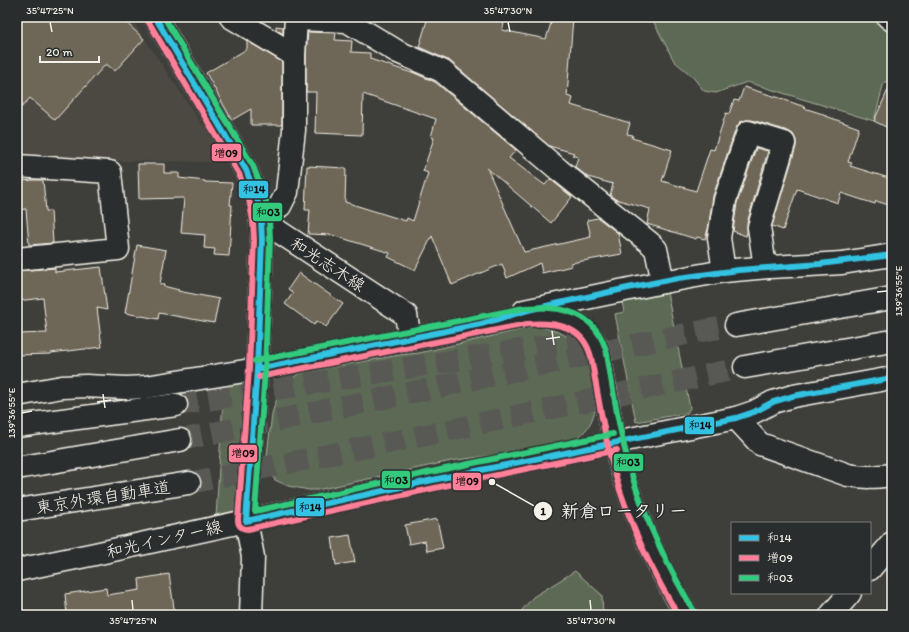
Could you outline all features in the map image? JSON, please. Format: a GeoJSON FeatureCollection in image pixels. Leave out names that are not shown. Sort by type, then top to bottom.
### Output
{"type":"FeatureCollection","features":[{"type":"Feature","properties":{"kind":"main road"},"geometry":{"type":"LineString","coordinates":[[155,17],[246,170],[257,198],[261,220],[262,240],[257,369],[246,520],[253,557],[251,615]]}},
{"type":"Feature","properties":{"kind":"main road"},"geometry":{"type":"LineString","coordinates":[[231,17],[294,55]]}},
{"type":"Feature","properties":{"kind":"main road"},"geometry":{"type":"LineString","coordinates":[[888,17],[892,20]]}},
{"type":"Feature","properties":{"kind":"main road"},"geometry":{"type":"LineString","coordinates":[[261,220],[280,206],[287,192],[294,130],[294,55],[296,18],[348,21],[398,52],[442,71],[559,170],[650,243],[656,249],[663,282]]}},
{"type":"Feature","properties":{"kind":"main road"},"geometry":{"type":"LineString","coordinates":[[724,271],[719,238],[725,200],[748,132],[784,144],[759,226],[765,267]]}},
{"type":"Feature","properties":{"kind":"main road"},"geometry":{"type":"LineString","coordinates":[[17,166],[110,172],[118,250],[17,259]]}},
{"type":"Feature","properties":{"kind":"main road","name":"和光志木線"},"geometry":{"type":"LineString","coordinates":[[261,220],[406,315],[410,339]]}},
{"type":"Feature","properties":{"kind":"main road"},"geometry":{"type":"LineString","coordinates":[[481,324],[528,310],[724,271],[765,267],[842,263],[892,255]]}},
{"type":"Feature","properties":{"kind":"main road"},"geometry":{"type":"LineString","coordinates":[[736,324],[892,298]]}},
{"type":"Feature","properties":{"kind":"main road"},"geometry":{"type":"LineString","coordinates":[[17,394],[62,387],[146,387],[257,369],[526,316],[540,315],[565,317],[582,327],[596,343],[615,442],[638,518],[668,582],[687,615]]}},
{"type":"Feature","properties":{"kind":"main road"},"geometry":{"type":"LineString","coordinates":[[745,367],[892,341]]}},
{"type":"Feature","properties":{"kind":"main road","name":"和光インター線"},"geometry":{"type":"LineString","coordinates":[[17,570],[442,478],[736,418],[754,412],[773,402],[793,396],[892,378]]}},
{"type":"Feature","properties":{"kind":"main road"},"geometry":{"type":"LineString","coordinates":[[17,426],[176,405]]}},
{"type":"Feature","properties":{"kind":"main road"},"geometry":{"type":"LineString","coordinates":[[736,418],[760,444],[848,475],[866,477],[892,475]]}},
{"type":"Feature","properties":{"kind":"main road"},"geometry":{"type":"LineString","coordinates":[[17,468],[180,440]]}},
{"type":"Feature","properties":{"kind":"main road","name":"東京外環自動車道"},"geometry":{"type":"LineString","coordinates":[[17,510],[189,483]]}},
{"type":"Feature","properties":{"kind":"main road"},"geometry":{"type":"LineString","coordinates":[[17,524],[41,519],[141,491]]}},
{"type":"Feature","properties":{"kind":"main road"},"geometry":{"type":"LineString","coordinates":[[871,568],[892,543]]}},
{"type":"Feature","properties":{"kind":"main road"},"geometry":{"type":"LineString","coordinates":[[831,615],[849,594]]}},
{"type":"Feature","properties":{"kind":"shaded area"},"geometry":{"type":"Polygon","coordinates":[[[17,17],[130,17],[225,159],[220,162],[17,158],[17,17]]]}},
{"type":"Feature","properties":{"kind":"green space"},"geometry":{"type":"Polygon","coordinates":[[[651,17],[892,17],[892,82],[884,82],[874,121],[747,82],[716,93],[704,91],[692,76],[674,61],[651,17]]]}},
{"type":"Feature","properties":{"kind":"green space"},"geometry":{"type":"Polygon","coordinates":[[[667,292],[690,408],[687,413],[636,422],[615,314],[624,312],[622,301],[667,292]]]}},
{"type":"Feature","properties":{"kind":"green space"},"geometry":{"type":"Polygon","coordinates":[[[538,327],[554,330],[568,337],[581,349],[589,364],[596,399],[593,418],[585,431],[572,441],[549,447],[451,461],[317,490],[288,486],[275,480],[269,472],[267,455],[272,414],[275,403],[287,383],[298,374],[400,355],[419,353],[538,327]]]}},
{"type":"Feature","properties":{"kind":"green space"},"geometry":{"type":"Polygon","coordinates":[[[244,378],[236,515],[216,518],[224,381],[244,378]]]}},
{"type":"Feature","properties":{"kind":"green space"},"geometry":{"type":"Polygon","coordinates":[[[575,571],[602,595],[603,615],[518,615],[533,597],[575,571]]]}},
{"type":"Feature","properties":{"kind":"building"},"geometry":{"type":"Polygon","coordinates":[[[17,17],[120,17],[144,39],[115,71],[106,64],[55,120],[30,98],[17,112],[17,17]]]}},
{"type":"Feature","properties":{"kind":"building"},"geometry":{"type":"Polygon","coordinates":[[[428,17],[493,17],[505,20],[502,30],[546,39],[553,17],[573,17],[567,96],[573,98],[571,105],[630,123],[627,134],[633,135],[632,138],[672,150],[662,181],[696,191],[710,149],[714,150],[726,113],[729,114],[734,100],[739,101],[744,87],[783,99],[859,128],[848,162],[852,163],[850,166],[892,179],[892,206],[876,201],[875,204],[841,193],[838,203],[797,189],[783,230],[772,226],[796,147],[796,140],[793,134],[788,131],[752,120],[746,120],[740,122],[736,128],[713,196],[705,239],[697,237],[696,239],[647,224],[650,209],[615,199],[610,195],[613,184],[588,177],[575,167],[578,157],[572,155],[574,153],[549,146],[450,61],[419,47],[428,17]]]}},
{"type":"Feature","properties":{"kind":"building"},"geometry":{"type":"Polygon","coordinates":[[[276,26],[283,27],[283,34],[276,29],[276,26]]]}},
{"type":"Feature","properties":{"kind":"building"},"geometry":{"type":"Polygon","coordinates":[[[308,32],[336,33],[335,40],[352,41],[351,52],[370,53],[370,59],[412,72],[435,82],[516,150],[509,158],[545,185],[550,179],[572,197],[551,223],[487,168],[524,252],[591,237],[587,220],[598,218],[618,233],[622,254],[571,263],[572,266],[542,273],[540,263],[507,278],[502,264],[452,285],[432,236],[415,270],[388,257],[390,253],[332,235],[308,234],[310,210],[305,210],[307,166],[346,168],[345,202],[406,221],[407,218],[413,221],[428,173],[423,171],[434,138],[431,137],[436,119],[363,94],[362,135],[315,133],[316,92],[306,92],[306,55],[308,32]]]}},
{"type":"Feature","properties":{"kind":"building"},"geometry":{"type":"Polygon","coordinates":[[[247,41],[282,62],[282,125],[251,125],[251,109],[232,120],[206,73],[247,49],[247,41]]]}},
{"type":"Feature","properties":{"kind":"building"},"geometry":{"type":"Polygon","coordinates":[[[892,81],[892,119],[888,128],[874,121],[892,81]]]}},
{"type":"Feature","properties":{"kind":"building"},"geometry":{"type":"Polygon","coordinates":[[[756,148],[768,151],[747,223],[746,236],[733,231],[737,203],[756,148]]]}},
{"type":"Feature","properties":{"kind":"building"},"geometry":{"type":"Polygon","coordinates":[[[138,164],[164,164],[164,173],[179,173],[179,178],[205,182],[232,183],[229,256],[214,255],[215,249],[204,248],[205,235],[181,233],[184,198],[139,199],[138,164]]]}},
{"type":"Feature","properties":{"kind":"building"},"geometry":{"type":"Polygon","coordinates":[[[43,180],[46,211],[51,211],[53,243],[29,245],[26,209],[17,210],[17,185],[20,184],[20,181],[43,180]]]}},
{"type":"Feature","properties":{"kind":"building"},"geometry":{"type":"Polygon","coordinates":[[[137,245],[166,250],[160,284],[164,284],[163,286],[179,290],[178,291],[219,299],[214,323],[159,313],[158,319],[125,313],[137,245]]]}},
{"type":"Feature","properties":{"kind":"building"},"geometry":{"type":"Polygon","coordinates":[[[101,267],[107,310],[97,308],[102,347],[51,354],[17,355],[17,334],[47,333],[43,298],[17,301],[17,271],[55,268],[55,272],[101,267]]]}},
{"type":"Feature","properties":{"kind":"building"},"geometry":{"type":"Polygon","coordinates":[[[299,273],[343,304],[326,327],[317,321],[314,325],[285,304],[293,293],[288,289],[299,273]]]}},
{"type":"Feature","properties":{"kind":"building"},"geometry":{"type":"Polygon","coordinates":[[[437,519],[443,548],[427,551],[425,541],[409,544],[405,525],[437,519]]]}},
{"type":"Feature","properties":{"kind":"building"},"geometry":{"type":"Polygon","coordinates":[[[350,535],[355,562],[336,565],[332,538],[350,535]]]}},
{"type":"Feature","properties":{"kind":"building"},"geometry":{"type":"Polygon","coordinates":[[[169,574],[175,615],[67,615],[65,594],[106,588],[107,595],[140,590],[139,579],[169,574]]]}},
{"type":"Feature","properties":{"kind":"tunnel"},"geometry":{"type":"LineString","coordinates":[[180,440],[691,333],[736,325]]}},
{"type":"Feature","properties":{"kind":"tunnel"},"geometry":{"type":"LineString","coordinates":[[176,405],[538,347],[590,342]]}},
{"type":"Feature","properties":{"kind":"tunnel"},"geometry":{"type":"LineString","coordinates":[[189,483],[436,433],[745,367]]}},
{"type":"Feature","properties":{"kind":"transit line","name":"和14"},"geometry":{"type":"LineString","coordinates":[[155,17],[246,170],[257,198],[261,220],[262,240],[257,369],[246,521],[442,478],[736,418],[754,412],[773,402],[793,396],[892,378]]}},
{"type":"Feature","properties":{"kind":"transit line","name":"和03"},"geometry":{"type":"LineString","coordinates":[[164,17],[253,166],[265,197],[269,219],[270,240],[265,370],[255,511],[613,434]]}},
{"type":"Feature","properties":{"kind":"transit line","name":"増09"},"geometry":{"type":"LineString","coordinates":[[148,21],[239,174],[249,200],[253,221],[254,240],[249,369],[238,520],[241,527],[248,529],[617,450]]}},
{"type":"Feature","properties":{"kind":"transit line","name":"和14"},"geometry":{"type":"LineString","coordinates":[[257,369],[481,324],[528,310],[678,278],[739,270],[820,264],[892,255]]}},
{"type":"Feature","properties":{"kind":"transit line","name":"和03"},"geometry":{"type":"LineString","coordinates":[[255,361],[524,308],[552,308],[576,314],[586,320],[595,329],[602,340],[607,354],[624,448],[640,500],[665,557],[694,611]]}},
{"type":"Feature","properties":{"kind":"transit line","name":"増09"},"geometry":{"type":"LineString","coordinates":[[259,377],[527,324],[557,325],[575,332],[582,338],[591,357],[606,440],[625,506],[649,562],[678,615]]}},
{"type":"Feature","properties":{"kind":"place","name":"新倉ロータリー"},"geometry":{"type":"Point","coordinates":[492,482]}}]}
